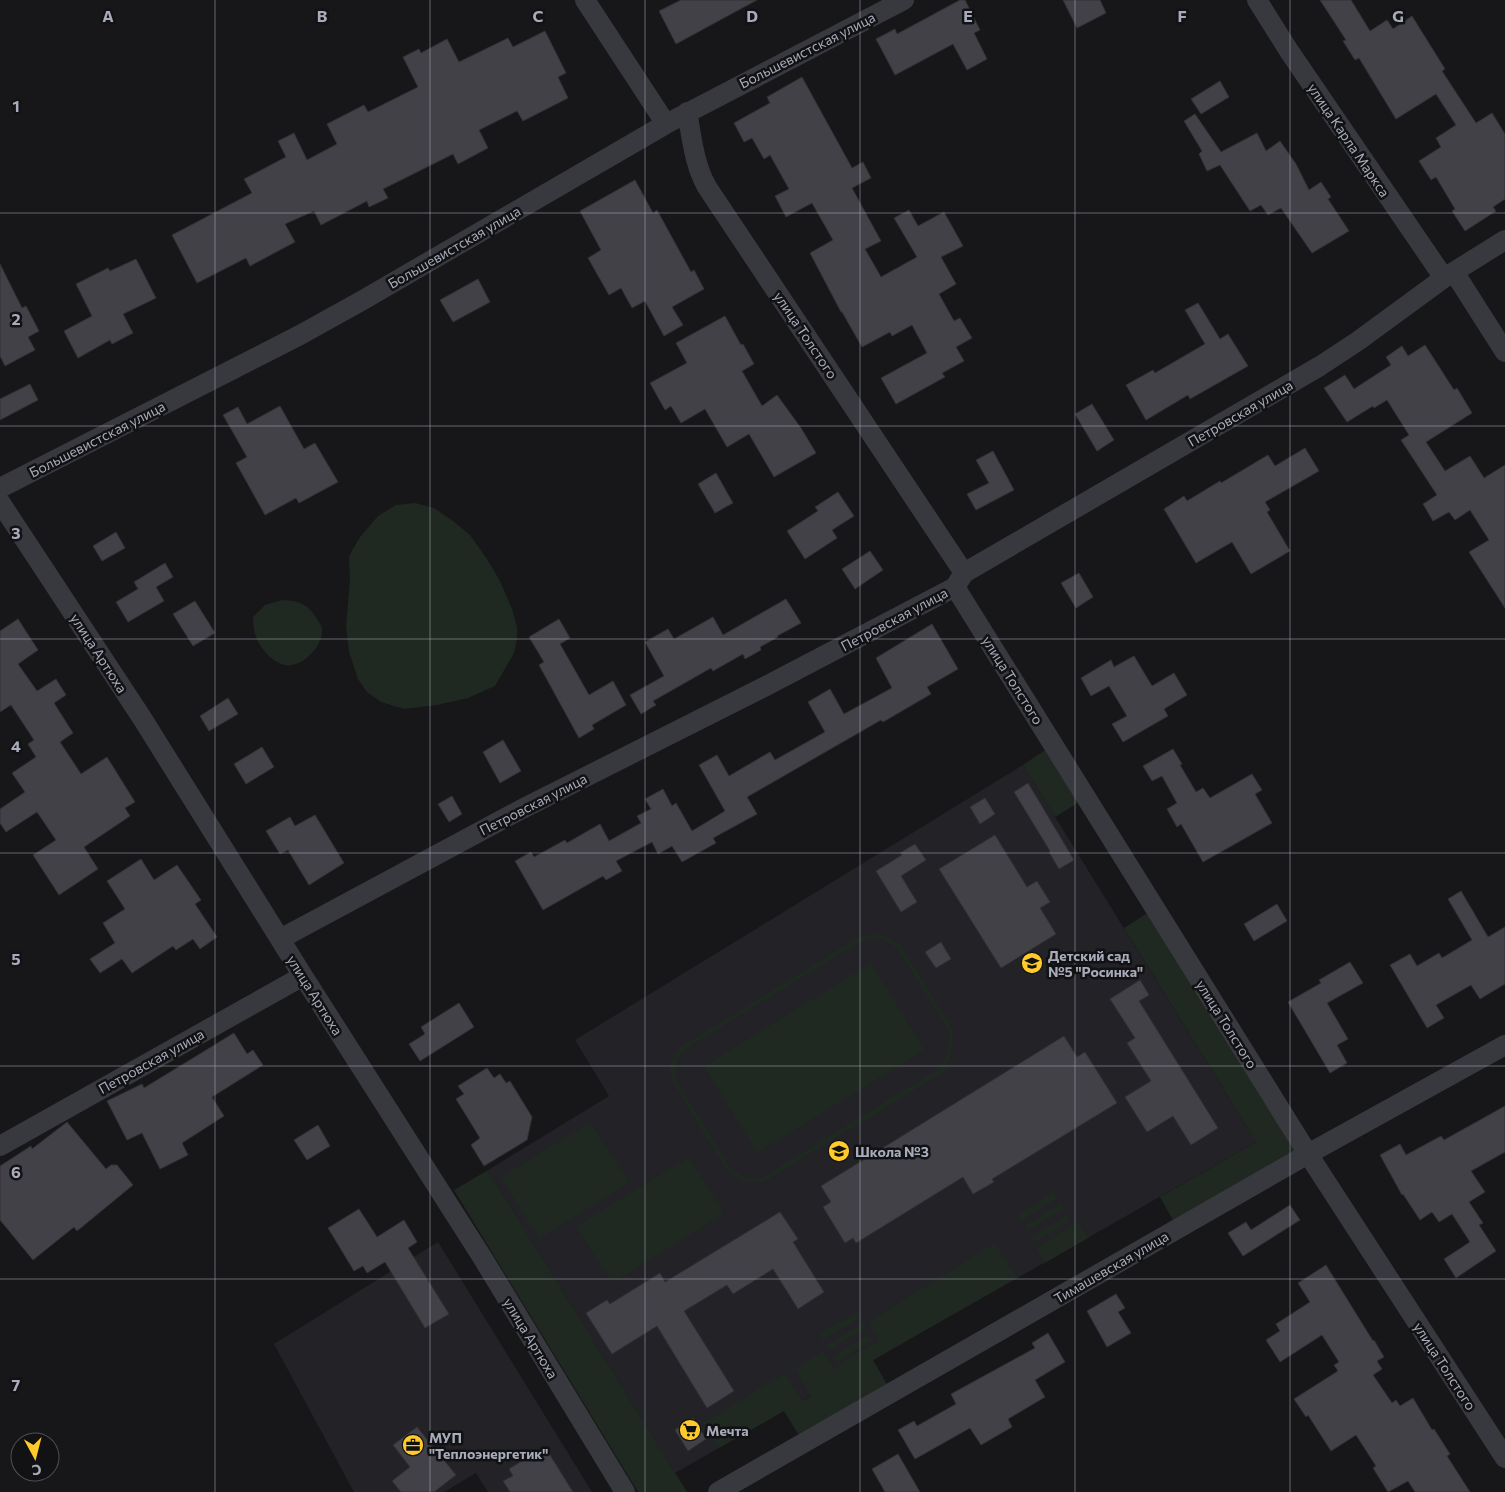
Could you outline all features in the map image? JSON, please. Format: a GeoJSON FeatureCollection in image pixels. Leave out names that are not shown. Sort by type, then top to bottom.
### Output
{"type":"FeatureCollection","features":[{"type":"Feature","properties":{"kind":"street"},"geometry":{"type":"LineString","coordinates":[[585,0],[666,124]]}},
{"type":"Feature","properties":{"kind":"street","name":"Большевистская улица"},"geometry":{"type":"LineString","coordinates":[[0,488],[308,331],[687,112],[904,0]]}},
{"type":"Feature","properties":{"kind":"street","name":"улица Карла Маркса"},"geometry":{"type":"LineString","coordinates":[[1257,0],[1294,58],[1505,352]]}},
{"type":"Feature","properties":{"kind":"street","name":"улица Толстого"},"geometry":{"type":"LineString","coordinates":[[687,112],[696,162],[699,173],[707,187],[960,580],[1308,1154],[1505,1458]]}},
{"type":"Feature","properties":{"kind":"street","name":"Петровская улица"},"geometry":{"type":"LineString","coordinates":[[280,939],[522,809],[766,686],[960,580],[1320,366],[1449,275],[1505,240]]}},
{"type":"Feature","properties":{"kind":"street","name":"улица Артюха"},"geometry":{"type":"LineString","coordinates":[[0,502],[142,718],[482,1257],[625,1492]]}},
{"type":"Feature","properties":{"kind":"street","name":"Петровская улица"},"geometry":{"type":"LineString","coordinates":[[0,1146],[303,976]]}},
{"type":"Feature","properties":{"kind":"street","name":"Тимашевская улица"},"geometry":{"type":"LineString","coordinates":[[718,1492],[1308,1154],[1505,1045]]}},
{"type":"Feature","properties":{"kind":"shaded area"},"geometry":{"type":"Polygon","coordinates":[[[415,503],[434,508],[470,535],[500,581],[512,609],[517,627],[517,639],[514,653],[495,686],[468,698],[437,705],[404,709],[381,702],[367,692],[358,679],[349,652],[346,626],[350,580],[349,556],[360,537],[378,516],[396,505],[415,503]]]}},
{"type":"Feature","properties":{"kind":"shaded area"},"geometry":{"type":"Polygon","coordinates":[[[282,600],[298,602],[306,606],[314,614],[322,628],[322,636],[310,655],[304,660],[291,665],[280,664],[268,655],[258,642],[254,628],[253,617],[265,605],[282,600]]]}},
{"type":"Feature","properties":{"kind":"shaded area"},"geometry":{"type":"Polygon","coordinates":[[[1048,748],[1081,801],[1055,817],[1023,765],[1048,748]]]}},
{"type":"Feature","properties":{"kind":"shaded area","name":"Школа №3"},"geometry":{"type":"Polygon","coordinates":[[[1023,765],[1256,1142],[675,1473],[488,1170],[609,1096],[575,1040],[1023,765]]]}},
{"type":"Feature","properties":{"kind":"shaded area"},"geometry":{"type":"Polygon","coordinates":[[[1149,912],[1296,1152],[1174,1222],[1160,1197],[1256,1142],[1124,928],[1149,912]]]}},
{"type":"Feature","properties":{"kind":"shaded area"},"geometry":{"type":"Polygon","coordinates":[[[877,934],[886,936],[901,945],[952,1028],[953,1046],[944,1072],[764,1182],[746,1182],[738,1179],[725,1168],[674,1085],[671,1065],[674,1056],[680,1047],[860,936],[877,934]],[[869,939],[862,941],[684,1050],[681,1054],[675,1070],[678,1083],[732,1169],[748,1177],[762,1177],[940,1068],[947,1054],[948,1030],[897,948],[884,941],[869,939]]]}},
{"type":"Feature","properties":{"kind":"shaded area"},"geometry":{"type":"Polygon","coordinates":[[[871,963],[925,1050],[757,1153],[704,1066],[871,963]]]}},
{"type":"Feature","properties":{"kind":"shaded area"},"geometry":{"type":"Polygon","coordinates":[[[590,1122],[629,1183],[539,1239],[501,1177],[590,1122]]]}},
{"type":"Feature","properties":{"kind":"shaded area"},"geometry":{"type":"Polygon","coordinates":[[[689,1157],[724,1214],[612,1283],[576,1226],[689,1157]]]}},
{"type":"Feature","properties":{"kind":"shaded area"},"geometry":{"type":"Polygon","coordinates":[[[488,1170],[687,1492],[638,1492],[454,1190],[488,1170]]]}},
{"type":"Feature","properties":{"kind":"shaded area"},"geometry":{"type":"Polygon","coordinates":[[[1053,1192],[1057,1199],[1021,1221],[1017,1215],[1053,1192]]]}},
{"type":"Feature","properties":{"kind":"shaded area"},"geometry":{"type":"Polygon","coordinates":[[[1060,1204],[1064,1209],[1027,1231],[1024,1226],[1060,1204]]]}},
{"type":"Feature","properties":{"kind":"shaded area"},"geometry":{"type":"Polygon","coordinates":[[[1067,1215],[1071,1221],[1034,1243],[1031,1237],[1067,1215]]]}},
{"type":"Feature","properties":{"kind":"shaded area"},"geometry":{"type":"Polygon","coordinates":[[[1078,1222],[1088,1238],[1045,1263],[1036,1248],[1078,1222]]]}},
{"type":"Feature","properties":{"kind":"shaded area"},"geometry":{"type":"Polygon","coordinates":[[[438,1242],[592,1492],[488,1492],[476,1473],[444,1492],[354,1492],[274,1344],[438,1242]]]}},
{"type":"Feature","properties":{"kind":"shaded area"},"geometry":{"type":"Polygon","coordinates":[[[995,1243],[1017,1278],[873,1360],[888,1386],[800,1437],[784,1411],[719,1448],[703,1423],[785,1373],[802,1401],[811,1396],[795,1368],[823,1351],[834,1368],[879,1340],[868,1322],[995,1243]]]}},
{"type":"Feature","properties":{"kind":"shaded area"},"geometry":{"type":"Polygon","coordinates":[[[856,1312],[860,1318],[823,1340],[819,1334],[856,1312]]]}},
{"type":"Feature","properties":{"kind":"shaded area"},"geometry":{"type":"Polygon","coordinates":[[[863,1323],[866,1328],[830,1350],[826,1345],[863,1323]]]}},
{"type":"Feature","properties":{"kind":"shaded area"},"geometry":{"type":"Polygon","coordinates":[[[869,1334],[873,1340],[837,1362],[833,1356],[869,1334]]]}},
{"type":"Feature","properties":{"kind":"building"},"geometry":{"type":"Polygon","coordinates":[[[681,0],[757,0],[676,44],[659,11],[681,0]]]}},
{"type":"Feature","properties":{"kind":"building"},"geometry":{"type":"Polygon","coordinates":[[[960,0],[965,0],[980,30],[974,33],[987,59],[967,70],[953,44],[895,75],[876,39],[895,29],[897,34],[960,0]]]}},
{"type":"Feature","properties":{"kind":"building"},"geometry":{"type":"Polygon","coordinates":[[[1063,0],[1100,0],[1106,13],[1077,28],[1063,0]]]}},
{"type":"Feature","properties":{"kind":"building"},"geometry":{"type":"Polygon","coordinates":[[[1320,0],[1351,0],[1370,31],[1387,20],[1393,29],[1412,16],[1445,69],[1442,71],[1476,123],[1492,113],[1505,134],[1505,199],[1493,207],[1496,211],[1465,231],[1452,211],[1455,209],[1436,177],[1431,180],[1419,161],[1441,147],[1436,138],[1456,125],[1436,94],[1396,119],[1359,58],[1355,60],[1343,41],[1346,40],[1320,0]]]}},
{"type":"Feature","properties":{"kind":"building"},"geometry":{"type":"Polygon","coordinates":[[[545,31],[566,73],[558,77],[568,98],[523,121],[517,111],[479,130],[488,148],[458,164],[453,154],[383,189],[388,198],[369,207],[367,201],[321,225],[314,211],[285,224],[295,242],[250,266],[246,258],[197,283],[172,235],[252,193],[244,179],[286,157],[278,141],[294,133],[307,160],[337,144],[327,124],[364,105],[368,112],[418,87],[403,57],[419,49],[421,53],[447,39],[459,62],[508,38],[513,47],[545,31]]]}},
{"type":"Feature","properties":{"kind":"building"},"geometry":{"type":"Polygon","coordinates":[[[802,77],[852,168],[863,162],[871,178],[852,188],[881,241],[865,249],[881,277],[917,257],[894,218],[909,210],[918,226],[944,212],[963,246],[941,257],[956,284],[939,294],[954,321],[960,318],[972,338],[956,347],[964,361],[942,373],[945,377],[896,404],[881,378],[927,353],[912,325],[892,336],[890,332],[862,347],[810,253],[833,240],[812,203],[786,217],[775,196],[789,189],[770,155],[764,159],[752,138],[744,142],[734,123],[770,103],[767,97],[802,77]]]}},
{"type":"Feature","properties":{"kind":"building"},"geometry":{"type":"Polygon","coordinates":[[[1220,81],[1229,97],[1201,114],[1191,99],[1220,81]]]}},
{"type":"Feature","properties":{"kind":"building"},"geometry":{"type":"Polygon","coordinates":[[[1195,114],[1221,152],[1257,133],[1266,151],[1280,141],[1296,164],[1309,190],[1321,182],[1331,197],[1328,199],[1349,231],[1312,253],[1281,208],[1268,215],[1261,205],[1250,211],[1220,165],[1207,171],[1199,154],[1202,151],[1184,121],[1195,114]]]}},
{"type":"Feature","properties":{"kind":"building"},"geometry":{"type":"Polygon","coordinates":[[[635,180],[653,213],[657,210],[691,272],[694,270],[704,289],[672,307],[683,325],[664,336],[645,301],[632,308],[621,288],[609,295],[588,258],[601,250],[580,211],[635,180]]]}},
{"type":"Feature","properties":{"kind":"building"},"geometry":{"type":"Polygon","coordinates":[[[136,259],[156,298],[123,314],[133,333],[112,344],[110,340],[78,358],[64,331],[92,316],[76,284],[108,268],[110,271],[136,259]]]}},
{"type":"Feature","properties":{"kind":"building"},"geometry":{"type":"Polygon","coordinates":[[[0,264],[22,308],[26,306],[39,331],[28,337],[35,350],[5,366],[0,356],[0,264]]]}},
{"type":"Feature","properties":{"kind":"building"},"geometry":{"type":"Polygon","coordinates":[[[478,279],[490,302],[453,322],[440,300],[478,279]]]}},
{"type":"Feature","properties":{"kind":"building"},"geometry":{"type":"Polygon","coordinates":[[[1198,303],[1220,339],[1228,334],[1248,366],[1190,399],[1188,395],[1146,420],[1126,385],[1153,370],[1155,373],[1205,344],[1185,310],[1198,303]]]}},
{"type":"Feature","properties":{"kind":"building"},"geometry":{"type":"Polygon","coordinates":[[[725,316],[754,364],[742,371],[762,406],[777,395],[801,428],[816,453],[774,477],[749,434],[727,447],[705,409],[681,423],[671,406],[665,410],[650,383],[687,363],[676,343],[725,316]]]}},
{"type":"Feature","properties":{"kind":"building"},"geometry":{"type":"Polygon","coordinates":[[[1425,345],[1454,390],[1457,388],[1472,413],[1426,442],[1445,471],[1470,456],[1484,478],[1505,465],[1505,608],[1469,552],[1489,540],[1470,510],[1455,520],[1449,512],[1433,521],[1423,504],[1437,495],[1401,440],[1409,435],[1387,400],[1347,422],[1324,388],[1345,375],[1354,389],[1391,365],[1386,357],[1402,346],[1408,356],[1425,345]]]}},
{"type":"Feature","properties":{"kind":"building"},"geometry":{"type":"Polygon","coordinates":[[[30,384],[38,400],[0,420],[0,399],[30,384]]]}},
{"type":"Feature","properties":{"kind":"building"},"geometry":{"type":"Polygon","coordinates":[[[1092,404],[1114,440],[1097,451],[1075,414],[1092,404]]]}},
{"type":"Feature","properties":{"kind":"building"},"geometry":{"type":"Polygon","coordinates":[[[280,406],[304,449],[315,443],[338,482],[299,503],[296,498],[265,515],[236,463],[247,457],[223,415],[238,407],[247,424],[280,406]]]}},
{"type":"Feature","properties":{"kind":"building"},"geometry":{"type":"Polygon","coordinates":[[[1305,448],[1319,471],[1265,502],[1270,510],[1267,512],[1290,551],[1251,574],[1232,542],[1196,563],[1164,509],[1184,496],[1187,501],[1268,455],[1275,466],[1305,448]]]}},
{"type":"Feature","properties":{"kind":"building"},"geometry":{"type":"Polygon","coordinates":[[[993,451],[1014,490],[976,510],[967,494],[989,483],[976,460],[993,451]]]}},
{"type":"Feature","properties":{"kind":"building"},"geometry":{"type":"Polygon","coordinates":[[[716,473],[733,503],[715,513],[698,484],[716,473]]]}},
{"type":"Feature","properties":{"kind":"building"},"geometry":{"type":"Polygon","coordinates":[[[838,492],[854,516],[832,530],[837,538],[805,559],[787,531],[818,511],[815,507],[838,492]]]}},
{"type":"Feature","properties":{"kind":"building"},"geometry":{"type":"Polygon","coordinates":[[[116,532],[125,548],[102,561],[93,546],[116,532]]]}},
{"type":"Feature","properties":{"kind":"building"},"geometry":{"type":"Polygon","coordinates":[[[870,551],[883,570],[855,589],[842,569],[870,551]]]}},
{"type":"Feature","properties":{"kind":"building"},"geometry":{"type":"Polygon","coordinates":[[[165,563],[173,577],[156,587],[164,601],[128,622],[116,602],[138,589],[134,582],[165,563]]]}},
{"type":"Feature","properties":{"kind":"building"},"geometry":{"type":"Polygon","coordinates":[[[1079,573],[1093,597],[1076,608],[1061,583],[1079,573]]]}},
{"type":"Feature","properties":{"kind":"building"},"geometry":{"type":"Polygon","coordinates":[[[786,599],[801,623],[777,636],[760,647],[761,650],[745,659],[743,654],[713,671],[711,668],[653,701],[656,705],[641,714],[630,695],[664,676],[645,642],[668,629],[674,639],[713,617],[723,635],[786,599]]]}},
{"type":"Feature","properties":{"kind":"building"},"geometry":{"type":"Polygon","coordinates":[[[195,601],[215,633],[193,646],[173,614],[195,601]]]}},
{"type":"Feature","properties":{"kind":"building"},"geometry":{"type":"Polygon","coordinates":[[[18,619],[38,650],[18,664],[37,691],[56,679],[66,695],[54,703],[73,733],[60,742],[81,774],[107,757],[135,802],[125,808],[130,816],[84,847],[98,869],[59,895],[33,855],[56,840],[37,812],[6,832],[0,823],[0,809],[25,792],[12,773],[36,757],[28,744],[34,740],[11,705],[0,712],[0,631],[18,619]]]}},
{"type":"Feature","properties":{"kind":"building"},"geometry":{"type":"Polygon","coordinates":[[[559,619],[570,638],[560,644],[589,695],[613,681],[626,705],[592,725],[594,729],[579,738],[539,665],[544,662],[529,637],[559,619]]]}},
{"type":"Feature","properties":{"kind":"building"},"geometry":{"type":"Polygon","coordinates":[[[932,624],[958,669],[927,687],[931,694],[883,722],[881,720],[747,797],[757,814],[713,838],[716,843],[682,862],[672,846],[658,854],[652,842],[616,861],[622,871],[606,880],[603,876],[543,910],[515,861],[531,852],[534,857],[565,840],[567,843],[600,824],[609,841],[641,823],[637,816],[651,809],[645,799],[663,789],[672,806],[676,803],[692,831],[725,811],[699,765],[717,755],[729,776],[770,752],[775,760],[825,732],[808,702],[830,689],[844,714],[892,688],[876,658],[932,624]]]}},
{"type":"Feature","properties":{"kind":"building"},"geometry":{"type":"Polygon","coordinates":[[[1134,656],[1152,686],[1174,673],[1187,695],[1164,709],[1168,716],[1123,742],[1112,724],[1127,716],[1109,686],[1091,696],[1081,678],[1111,660],[1114,667],[1134,656]]]}},
{"type":"Feature","properties":{"kind":"building"},"geometry":{"type":"Polygon","coordinates":[[[228,698],[238,714],[209,731],[200,716],[228,698]]]}},
{"type":"Feature","properties":{"kind":"building"},"geometry":{"type":"Polygon","coordinates":[[[503,740],[521,771],[500,783],[483,752],[503,740]]]}},
{"type":"Feature","properties":{"kind":"building"},"geometry":{"type":"Polygon","coordinates":[[[262,747],[274,767],[246,784],[234,764],[262,747]]]}},
{"type":"Feature","properties":{"kind":"building"},"geometry":{"type":"Polygon","coordinates":[[[1173,749],[1196,792],[1203,788],[1210,798],[1252,774],[1262,790],[1255,794],[1272,823],[1203,862],[1181,824],[1177,827],[1167,809],[1177,803],[1162,776],[1152,781],[1143,766],[1173,749]]]}},
{"type":"Feature","properties":{"kind":"building"},"geometry":{"type":"Polygon","coordinates":[[[1028,783],[1074,860],[1059,869],[1014,792],[1028,783]]]}},
{"type":"Feature","properties":{"kind":"building"},"geometry":{"type":"Polygon","coordinates":[[[452,796],[462,814],[449,822],[438,804],[452,796]]]}},
{"type":"Feature","properties":{"kind":"building"},"geometry":{"type":"Polygon","coordinates":[[[985,798],[995,814],[980,824],[970,807],[985,798]]]}},
{"type":"Feature","properties":{"kind":"building"},"geometry":{"type":"Polygon","coordinates":[[[315,815],[344,863],[309,885],[288,850],[280,854],[266,831],[290,817],[295,826],[315,815]]]}},
{"type":"Feature","properties":{"kind":"building"},"geometry":{"type":"Polygon","coordinates":[[[995,835],[1027,887],[1037,881],[1050,902],[1040,908],[1056,934],[1001,968],[939,869],[995,835]]]}},
{"type":"Feature","properties":{"kind":"building"},"geometry":{"type":"Polygon","coordinates":[[[915,844],[926,860],[901,876],[917,902],[901,912],[876,871],[902,855],[900,853],[915,844]]]}},
{"type":"Feature","properties":{"kind":"building"},"geometry":{"type":"Polygon","coordinates":[[[141,859],[154,880],[177,865],[201,900],[195,904],[217,937],[200,949],[193,939],[176,950],[173,946],[132,973],[122,959],[100,973],[90,959],[115,943],[103,923],[125,909],[107,881],[141,859]]]}},
{"type":"Feature","properties":{"kind":"building"},"geometry":{"type":"Polygon","coordinates":[[[1461,891],[1488,937],[1505,927],[1505,984],[1480,999],[1471,985],[1436,1005],[1444,1018],[1427,1028],[1390,965],[1410,954],[1417,966],[1439,953],[1442,958],[1472,940],[1448,899],[1461,891]]]}},
{"type":"Feature","properties":{"kind":"building"},"geometry":{"type":"Polygon","coordinates":[[[1277,904],[1287,921],[1254,941],[1244,924],[1277,904]]]}},
{"type":"Feature","properties":{"kind":"building"},"geometry":{"type":"Polygon","coordinates":[[[941,942],[951,959],[936,968],[925,952],[941,942]]]}},
{"type":"Feature","properties":{"kind":"building"},"geometry":{"type":"Polygon","coordinates":[[[1350,962],[1363,983],[1327,1003],[1348,1039],[1337,1045],[1347,1063],[1330,1073],[1288,1002],[1321,983],[1319,980],[1350,962]]]}},
{"type":"Feature","properties":{"kind":"building"},"geometry":{"type":"Polygon","coordinates":[[[1140,980],[1149,995],[1139,1001],[1218,1128],[1191,1145],[1173,1116],[1147,1132],[1125,1097],[1151,1081],[1127,1043],[1135,1038],[1110,999],[1140,980]]]}},
{"type":"Feature","properties":{"kind":"building"},"geometry":{"type":"Polygon","coordinates":[[[459,1003],[474,1027],[420,1061],[409,1044],[425,1034],[421,1027],[459,1003]]]}},
{"type":"Feature","properties":{"kind":"building"},"geometry":{"type":"Polygon","coordinates":[[[234,1033],[247,1054],[253,1050],[263,1065],[212,1097],[224,1116],[182,1143],[188,1155],[160,1169],[142,1133],[127,1140],[107,1101],[142,1084],[144,1088],[234,1033]]]}},
{"type":"Feature","properties":{"kind":"building"},"geometry":{"type":"Polygon","coordinates":[[[1064,1036],[1077,1057],[1085,1052],[1117,1103],[992,1179],[994,1182],[973,1194],[963,1177],[856,1243],[853,1238],[845,1243],[823,1207],[831,1202],[821,1186],[1064,1036]]]}},
{"type":"Feature","properties":{"kind":"building"},"geometry":{"type":"Polygon","coordinates":[[[487,1068],[494,1078],[500,1074],[506,1083],[510,1081],[532,1117],[527,1140],[484,1166],[471,1145],[480,1138],[456,1099],[464,1094],[458,1086],[487,1068]]]}},
{"type":"Feature","properties":{"kind":"building"},"geometry":{"type":"Polygon","coordinates":[[[1505,1106],[1505,1152],[1471,1171],[1485,1192],[1469,1202],[1483,1223],[1479,1225],[1496,1251],[1456,1278],[1444,1259],[1470,1242],[1452,1214],[1439,1222],[1432,1212],[1420,1220],[1402,1195],[1380,1155],[1400,1144],[1406,1155],[1441,1136],[1444,1140],[1505,1106]]]}},
{"type":"Feature","properties":{"kind":"building"},"geometry":{"type":"Polygon","coordinates":[[[67,1122],[106,1169],[111,1165],[117,1165],[133,1185],[77,1231],[74,1227],[33,1260],[0,1220],[0,1166],[31,1146],[32,1149],[67,1122]]]}},
{"type":"Feature","properties":{"kind":"building"},"geometry":{"type":"Polygon","coordinates":[[[318,1125],[330,1146],[307,1160],[294,1140],[318,1125]]]}},
{"type":"Feature","properties":{"kind":"building"},"geometry":{"type":"Polygon","coordinates":[[[1290,1205],[1300,1220],[1243,1256],[1228,1233],[1246,1222],[1251,1230],[1290,1205]]]}},
{"type":"Feature","properties":{"kind":"building"},"geometry":{"type":"Polygon","coordinates":[[[359,1209],[377,1237],[404,1220],[417,1242],[408,1248],[449,1314],[425,1328],[385,1262],[367,1273],[363,1266],[354,1271],[328,1228],[359,1209]]]}},
{"type":"Feature","properties":{"kind":"building"},"geometry":{"type":"Polygon","coordinates":[[[780,1212],[798,1239],[793,1242],[824,1292],[798,1309],[773,1269],[733,1294],[727,1285],[684,1311],[734,1391],[707,1408],[657,1326],[612,1354],[586,1313],[607,1300],[610,1304],[660,1273],[665,1282],[780,1212]]]}},
{"type":"Feature","properties":{"kind":"building"},"geometry":{"type":"Polygon","coordinates":[[[1326,1265],[1384,1357],[1377,1361],[1382,1369],[1373,1375],[1392,1403],[1396,1400],[1400,1406],[1413,1398],[1432,1430],[1434,1429],[1450,1454],[1447,1456],[1470,1492],[1415,1492],[1408,1481],[1388,1492],[1373,1468],[1376,1466],[1356,1435],[1331,1451],[1308,1415],[1306,1417],[1294,1399],[1338,1371],[1334,1365],[1339,1362],[1322,1335],[1280,1362],[1266,1340],[1280,1331],[1276,1324],[1310,1302],[1298,1283],[1326,1265]]]}},
{"type":"Feature","properties":{"kind":"building"},"geometry":{"type":"Polygon","coordinates":[[[1116,1294],[1125,1308],[1118,1312],[1131,1333],[1107,1347],[1087,1311],[1116,1294]]]}},
{"type":"Feature","properties":{"kind":"building"},"geometry":{"type":"Polygon","coordinates":[[[1048,1333],[1065,1362],[1035,1380],[1045,1397],[1008,1419],[1012,1427],[981,1445],[970,1428],[915,1459],[898,1430],[914,1421],[917,1426],[956,1404],[951,1394],[1035,1348],[1032,1343],[1048,1333]]]}},
{"type":"Feature","properties":{"kind":"building"},"geometry":{"type":"Polygon","coordinates":[[[693,1418],[706,1439],[688,1451],[675,1430],[693,1418]]]}},
{"type":"Feature","properties":{"kind":"building"},"geometry":{"type":"Polygon","coordinates":[[[417,1427],[456,1475],[434,1492],[401,1492],[392,1481],[410,1467],[393,1445],[417,1427]]]}},
{"type":"Feature","properties":{"kind":"building"},"geometry":{"type":"Polygon","coordinates":[[[545,1447],[573,1492],[510,1492],[503,1481],[513,1476],[509,1469],[545,1447]]]}},
{"type":"Feature","properties":{"kind":"building"},"geometry":{"type":"Polygon","coordinates":[[[898,1454],[920,1492],[885,1492],[872,1469],[898,1454]]]}},
{"type":"Feature","properties":{"kind":"place","name":"Детский сад №5 \"Росинка\""},"geometry":{"type":"Point","coordinates":[1032,963]}},
{"type":"Feature","properties":{"kind":"place","name":"Школа №3"},"geometry":{"type":"Point","coordinates":[839,1151]}},
{"type":"Feature","properties":{"kind":"place","name":"Мечта"},"geometry":{"type":"Point","coordinates":[690,1430]}},
{"type":"Feature","properties":{"kind":"place","name":"МУП \"Теплоэнергетик\""},"geometry":{"type":"Point","coordinates":[413,1445]}}]}
